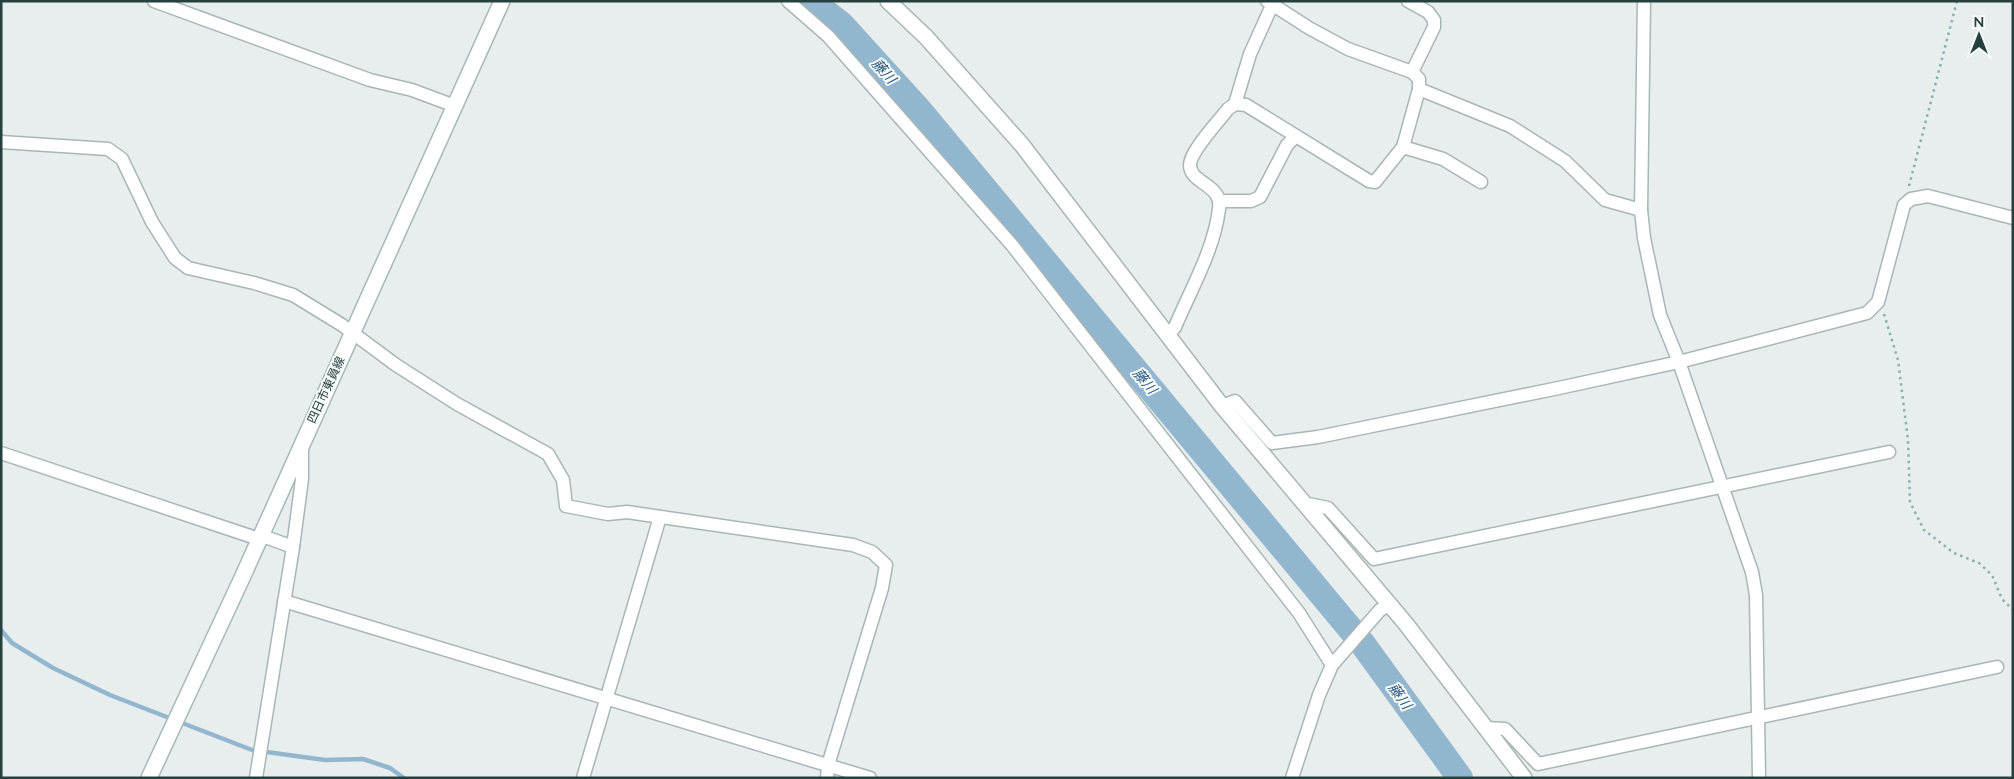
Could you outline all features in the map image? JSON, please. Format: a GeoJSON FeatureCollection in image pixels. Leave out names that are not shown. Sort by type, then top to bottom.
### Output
{"type":"FeatureCollection","features":[{"type":"Feature","properties":{"kind":"street"},"geometry":{"type":"LineString","coordinates":[[154,1],[370,80],[412,90],[455,106]]}},
{"type":"Feature","properties":{"kind":"street","name":"四日市東員線"},"geometry":{"type":"LineString","coordinates":[[149,778],[502,1]]}},
{"type":"Feature","properties":{"kind":"street"},"geometry":{"type":"LineString","coordinates":[[788,1],[828,36],[1012,245],[1336,661]]}},
{"type":"Feature","properties":{"kind":"street"},"geometry":{"type":"LineString","coordinates":[[1408,1],[1428,12],[1434,20],[1434,27],[1412,72]]}},
{"type":"Feature","properties":{"kind":"street"},"geometry":{"type":"LineString","coordinates":[[1644,1],[1641,210],[1644,238],[1660,315],[1679,362],[1723,486],[1753,580],[1756,595],[1759,778]]}},
{"type":"Feature","properties":{"kind":"street"},"geometry":{"type":"LineString","coordinates":[[888,2],[926,37],[1022,145],[1222,406],[1303,503],[1384,607],[1486,728],[1524,778]]}},
{"type":"Feature","properties":{"kind":"street"},"geometry":{"type":"LineString","coordinates":[[1168,335],[1175,327],[1213,240],[1220,201],[1217,193],[1192,173],[1190,164],[1194,153],[1228,109],[1235,104],[1250,54],[1271,3],[1348,49],[1412,72],[1419,79],[1419,89],[1403,147],[1374,182],[1369,181],[1246,105],[1235,104]]}},
{"type":"Feature","properties":{"kind":"street"},"geometry":{"type":"LineString","coordinates":[[1419,89],[1510,126],[1565,161],[1605,200],[1641,210]]}},
{"type":"Feature","properties":{"kind":"street"},"geometry":{"type":"LineString","coordinates":[[1220,201],[1251,201],[1260,197],[1287,146],[1296,136]]}},
{"type":"Feature","properties":{"kind":"street"},"geometry":{"type":"LineString","coordinates":[[1,142],[108,149],[122,159],[152,222],[175,258],[188,268],[254,283],[293,295],[352,333],[396,366],[457,404],[548,454],[563,480],[566,506],[608,514],[627,512],[853,545],[872,552],[886,565],[882,588],[828,771]]}},
{"type":"Feature","properties":{"kind":"street"},"geometry":{"type":"LineString","coordinates":[[1403,147],[1443,159],[1481,182]]}},
{"type":"Feature","properties":{"kind":"street"},"geometry":{"type":"LineString","coordinates":[[1222,406],[1235,401],[1272,443],[1347,431],[1679,362],[1867,313],[1878,302],[1904,205],[1911,199],[1928,196],[2013,218]]}},
{"type":"Feature","properties":{"kind":"street"},"geometry":{"type":"LineString","coordinates":[[256,778],[293,547],[302,479],[302,442]]}},
{"type":"Feature","properties":{"kind":"street"},"geometry":{"type":"LineString","coordinates":[[1303,503],[1328,508],[1374,559],[1889,452]]}},
{"type":"Feature","properties":{"kind":"street"},"geometry":{"type":"LineString","coordinates":[[1,453],[293,547]]}},
{"type":"Feature","properties":{"kind":"street"},"geometry":{"type":"LineString","coordinates":[[583,778],[605,698],[660,517]]}},
{"type":"Feature","properties":{"kind":"street"},"geometry":{"type":"LineString","coordinates":[[284,601],[605,698],[828,771],[870,778]]}},
{"type":"Feature","properties":{"kind":"street"},"geometry":{"type":"LineString","coordinates":[[1292,778],[1319,695],[1336,661],[1384,607]]}},
{"type":"Feature","properties":{"kind":"street"},"geometry":{"type":"LineString","coordinates":[[1486,728],[1505,729],[1538,764],[1997,667]]}},
{"type":"Feature","properties":{"kind":"path"},"geometry":{"type":"LineString","coordinates":[[1911,199],[1908,191],[1957,1]]}},
{"type":"Feature","properties":{"kind":"path"},"geometry":{"type":"LineString","coordinates":[[1878,302],[1886,318],[1898,360],[1908,440],[1910,502],[1924,530],[1954,554],[1979,563],[1992,575],[2002,599],[2013,610]]}},
{"type":"Feature","properties":{"kind":"waterway","name":"藤川"},"geometry":{"type":"LineString","coordinates":[[811,1],[841,24],[920,111],[1362,643],[1460,778]]}},
{"type":"Feature","properties":{"kind":"waterway"},"geometry":{"type":"LineString","coordinates":[[1,630],[12,643],[53,668],[110,695],[252,750],[325,760],[363,759],[390,768],[404,778]]}}]}
